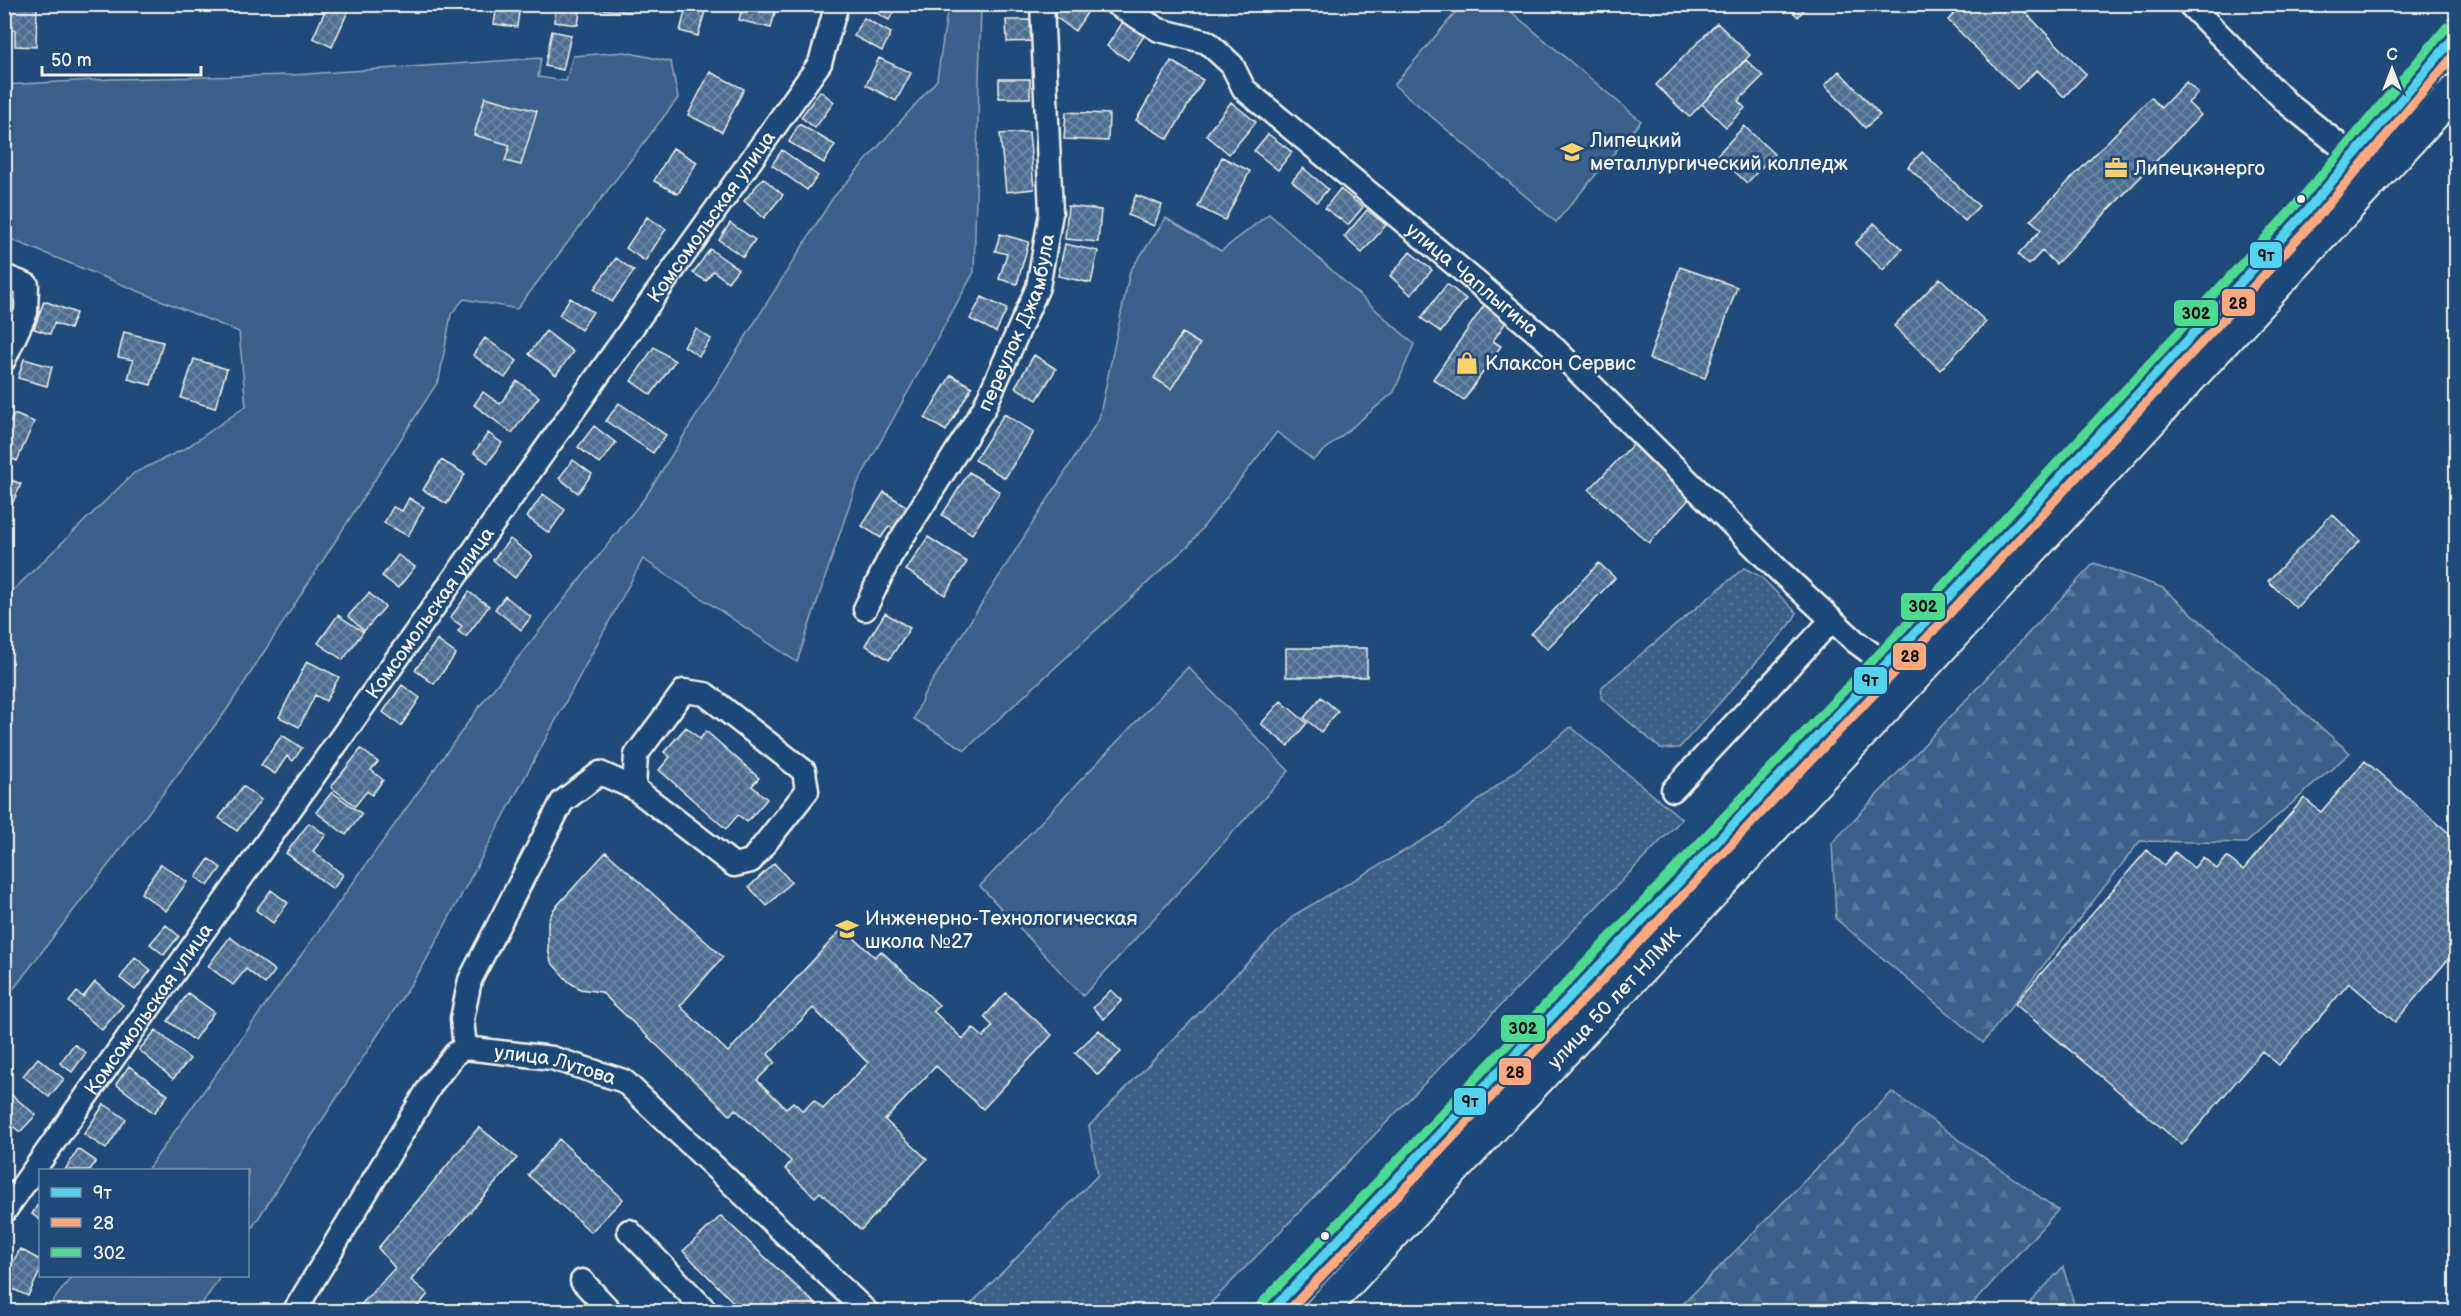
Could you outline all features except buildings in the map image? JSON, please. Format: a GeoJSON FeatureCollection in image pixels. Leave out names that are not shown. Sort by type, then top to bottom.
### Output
{"type":"FeatureCollection","features":[{"type":"Feature","properties":{"kind":"main road","name":"улица 50 лет НЛМК"},"geometry":{"type":"LineString","coordinates":[[1270,1311],[1886,664],[2305,213],[2457,35]]}},
{"type":"Feature","properties":{"kind":"main road","name":"улица 50 лет НЛМК"},"geometry":{"type":"LineString","coordinates":[[1320,1311],[1884,709],[2457,90]]}},
{"type":"Feature","properties":{"kind":"main road","name":"улица 50 лет НЛМК"},"geometry":{"type":"LineString","coordinates":[[1884,709],[1897,684],[1896,673],[1886,664]]}},
{"type":"Feature","properties":{"kind":"street","name":"Комсомольская улица"},"geometry":{"type":"LineString","coordinates":[[4,1212],[820,63],[837,4]]}},
{"type":"Feature","properties":{"kind":"street","name":"переулок Джамбула"},"geometry":{"type":"LineString","coordinates":[[865,609],[890,557],[984,408],[1038,287],[1051,213],[1042,4]]}},
{"type":"Feature","properties":{"kind":"street","name":"улица Чаплыгина"},"geometry":{"type":"LineString","coordinates":[[1116,4],[1159,30],[1207,42],[1232,65],[1244,90],[1546,339],[1773,566],[1856,642],[1886,664]]}},
{"type":"Feature","properties":{"kind":"street"},"geometry":{"type":"LineString","coordinates":[[2189,4],[2287,103],[2353,156]]}},
{"type":"Feature","properties":{"kind":"street"},"geometry":{"type":"LineString","coordinates":[[4,276],[27,285],[26,312],[4,360]]}},
{"type":"Feature","properties":{"kind":"street"},"geometry":{"type":"LineString","coordinates":[[1673,790],[1832,620]]}},
{"type":"Feature","properties":{"kind":"street"},"geometry":{"type":"LineString","coordinates":[[465,1048],[462,1019],[470,981],[562,802],[600,773],[634,788],[734,865],[751,861],[807,791],[804,771],[705,694],[684,691],[636,754],[634,788]]}},
{"type":"Feature","properties":{"kind":"street","name":"улица Лутова"},"geometry":{"type":"LineString","coordinates":[[294,1311],[432,1083],[456,1053],[465,1048],[552,1058],[624,1081],[867,1311]]}},
{"type":"Feature","properties":{"kind":"street"},"geometry":{"type":"LineString","coordinates":[[629,1230],[707,1311]]}},
{"type":"Feature","properties":{"kind":"street"},"geometry":{"type":"LineString","coordinates":[[582,1281],[611,1311]]}},
{"type":"Feature","properties":{"kind":"green space"},"geometry":{"type":"Polygon","coordinates":[[[948,5],[981,5],[974,272],[855,488],[797,662],[643,559],[424,964],[249,1232],[249,1169],[148,1169],[479,707],[646,496],[832,199],[937,80],[948,5]]]}},
{"type":"Feature","properties":{"kind":"green space"},"geometry":{"type":"Polygon","coordinates":[[[1462,5],[1503,5],[1641,121],[1556,222],[1394,85],[1462,5]]]}},
{"type":"Feature","properties":{"kind":"green space"},"geometry":{"type":"Polygon","coordinates":[[[625,52],[671,62],[678,98],[517,309],[464,299],[451,314],[439,380],[226,711],[5,1000],[5,598],[134,473],[186,448],[246,406],[239,332],[5,237],[5,85],[112,79],[292,75],[541,58],[538,77],[566,81],[573,56],[625,52]]]}},
{"type":"Feature","properties":{"kind":"green space"},"geometry":{"type":"Polygon","coordinates":[[[1269,214],[1414,344],[1394,392],[1313,460],[1277,432],[1190,544],[965,750],[914,719],[924,694],[1099,419],[1130,271],[1166,218],[1221,251],[1269,214]]]}},
{"type":"Feature","properties":{"kind":"green space"},"geometry":{"type":"Polygon","coordinates":[[[2094,563],[2163,588],[2350,753],[2246,843],[2140,841],[1983,1043],[1836,919],[1832,843],[2094,563]]]}},
{"type":"Feature","properties":{"kind":"green space"},"geometry":{"type":"Polygon","coordinates":[[[1744,568],[1760,576],[1797,613],[1789,626],[1679,748],[1661,749],[1601,698],[1602,687],[1744,568]]]}},
{"type":"Feature","properties":{"kind":"green space"},"geometry":{"type":"Polygon","coordinates":[[[1188,667],[1289,771],[1083,996],[980,886],[1188,667]]]}},
{"type":"Feature","properties":{"kind":"green space"},"geometry":{"type":"Polygon","coordinates":[[[1571,727],[1682,819],[1203,1311],[964,1311],[1098,1175],[1089,1126],[1294,915],[1445,827],[1571,727]]]}},
{"type":"Feature","properties":{"kind":"green space"},"geometry":{"type":"Polygon","coordinates":[[[1892,1092],[2058,1210],[1966,1311],[1676,1311],[1892,1092]]]}},
{"type":"Feature","properties":{"kind":"green space"},"geometry":{"type":"Polygon","coordinates":[[[2063,1267],[2076,1311],[2022,1311],[2063,1267]]]}},
{"type":"Feature","properties":{"kind":"green space"},"geometry":{"type":"Polygon","coordinates":[[[71,1277],[220,1277],[197,1311],[50,1311],[53,1301],[71,1277]]]}},
{"type":"Feature","properties":{"kind":"transit line","name":"302"},"geometry":{"type":"LineString","coordinates":[[1261,1304],[1877,656],[2124,391],[2296,205],[2447,27]]}},
{"type":"Feature","properties":{"kind":"transit line","name":"9т"},"geometry":{"type":"LineString","coordinates":[[1270,1312],[1886,664],[2133,399],[2305,213],[2456,35]]}},
{"type":"Feature","properties":{"kind":"transit line","name":"28"},"geometry":{"type":"LineString","coordinates":[[1287,1312],[1895,672],[2142,407],[2314,221],[2456,53]]}},
{"type":"Feature","properties":{"kind":"place","name":"Липецкий металлургический колледж"},"geometry":{"type":"Point","coordinates":[1572,152]}},
{"type":"Feature","properties":{"kind":"place","name":"Липецкэнерго"},"geometry":{"type":"Point","coordinates":[2116,168]}},
{"type":"Feature","properties":{"kind":"place","name":"Клаксон Сервис"},"geometry":{"type":"Point","coordinates":[1467,363]}},
{"type":"Feature","properties":{"kind":"place","name":"Инженерно-Технологическая школа №27"},"geometry":{"type":"Point","coordinates":[847,929]}}]}
